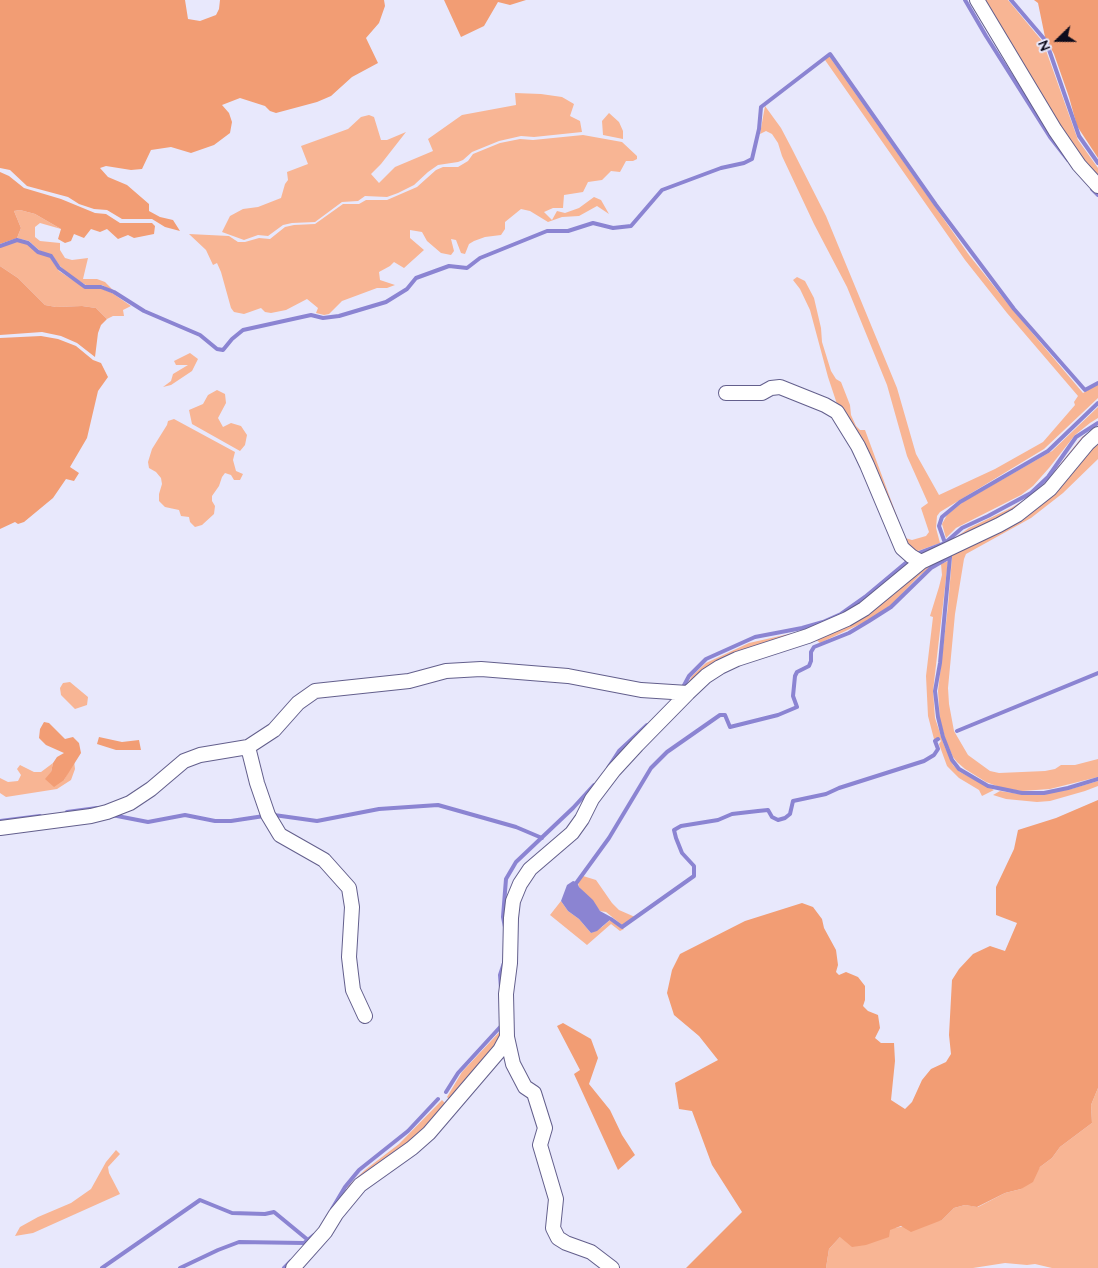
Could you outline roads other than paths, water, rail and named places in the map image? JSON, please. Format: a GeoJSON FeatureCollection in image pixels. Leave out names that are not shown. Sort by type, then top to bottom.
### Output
{"type":"FeatureCollection","features":[{"type":"Feature","properties":{"kind":"street"},"geometry":{"type":"LineString","coordinates":[[977,0],[1055,130],[1079,166],[1098,186]]}},
{"type":"Feature","properties":{"kind":"street"},"geometry":{"type":"LineString","coordinates":[[726,393],[762,393],[771,388],[780,387],[825,405],[837,412],[858,446],[902,548],[921,562]]}},
{"type":"Feature","properties":{"kind":"street"},"geometry":{"type":"LineString","coordinates":[[612,1268],[591,1252],[558,1238],[553,1228],[556,1199],[540,1145],[545,1128],[534,1093],[525,1087],[513,1064],[507,1037],[506,994],[510,963],[513,901],[520,884],[530,869],[572,833],[582,819],[592,799],[614,770],[706,676],[737,659],[808,636],[847,619],[871,604],[921,562],[999,526],[1017,515],[1050,489],[1088,443],[1098,434]]}},
{"type":"Feature","properties":{"kind":"street"},"geometry":{"type":"LineString","coordinates":[[0,828],[90,816],[130,803],[151,789],[184,761],[200,755],[248,747],[274,730],[298,703],[316,691],[409,681],[446,671],[481,669],[568,676],[641,690],[688,693]]}},
{"type":"Feature","properties":{"kind":"street"},"geometry":{"type":"LineString","coordinates":[[248,747],[256,783],[268,815],[280,835],[324,860],[349,888],[352,907],[349,957],[351,974],[354,990],[365,1016]]}},
{"type":"Feature","properties":{"kind":"street"},"geometry":{"type":"LineString","coordinates":[[293,1268],[325,1232],[336,1214],[360,1184],[412,1148],[429,1133],[484,1070],[500,1050],[507,1037]]}},
{"type":"Feature","properties":{"kind":"waterway"},"geometry":{"type":"LineString","coordinates":[[965,0],[1050,137],[1068,160]]}},
{"type":"Feature","properties":{"kind":"waterway"},"geometry":{"type":"LineString","coordinates":[[1011,0],[1046,41],[1079,136],[1098,163]]}},
{"type":"Feature","properties":{"kind":"waterway"},"geometry":{"type":"LineString","coordinates":[[0,246],[17,240],[28,243],[38,252],[51,256],[59,268],[85,287],[101,287],[114,292],[144,311],[200,335],[217,349],[223,350],[243,330],[311,315],[323,318],[339,316],[386,302],[407,289],[416,278],[449,266],[467,268],[480,258],[547,231],[568,231],[593,223],[613,228],[631,226],[662,190],[721,168],[744,163],[752,159],[759,129],[761,107],[830,54],[936,205],[1014,309],[1085,390],[1098,383]]}},
{"type":"Feature","properties":{"kind":"waterway"},"geometry":{"type":"LineString","coordinates":[[1092,189],[1098,195]]}},
{"type":"Feature","properties":{"kind":"waterway"},"geometry":{"type":"LineString","coordinates":[[945,543],[939,526],[942,517],[960,502],[1048,451],[1098,403]]}},
{"type":"Feature","properties":{"kind":"waterway"},"geometry":{"type":"LineString","coordinates":[[916,554],[945,543],[962,528],[1031,493],[1048,477],[1076,437],[1098,423]]}},
{"type":"Feature","properties":{"kind":"waterway"},"geometry":{"type":"LineString","coordinates":[[950,557],[940,663],[935,691],[938,717],[952,760],[959,769],[988,786],[1022,793],[1044,793],[1098,779]]}},
{"type":"Feature","properties":{"kind":"waterway"},"geometry":{"type":"LineString","coordinates":[[577,882],[609,838],[651,768],[667,752],[720,715],[725,715],[730,727],[778,715],[797,707],[793,696],[795,676],[797,672],[809,666],[811,652],[814,647],[849,633],[891,607],[931,568],[950,557]]}},
{"type":"Feature","properties":{"kind":"waterway"},"geometry":{"type":"LineString","coordinates":[[682,689],[689,676],[706,659],[755,637],[802,628],[841,614],[865,597],[908,561]]}},
{"type":"Feature","properties":{"kind":"waterway"},"geometry":{"type":"LineString","coordinates":[[957,731],[1098,673]]}},
{"type":"Feature","properties":{"kind":"waterway"},"geometry":{"type":"LineString","coordinates":[[608,768],[619,751],[647,725]]}},
{"type":"Feature","properties":{"kind":"waterway"},"geometry":{"type":"LineString","coordinates":[[611,919],[622,927],[694,876],[694,866],[682,853],[676,838],[674,830],[681,826],[718,820],[732,814],[768,810],[772,817],[778,820],[785,818],[790,814],[793,801],[826,794],[839,788],[924,761],[934,755],[938,749],[935,741],[938,739]]}},
{"type":"Feature","properties":{"kind":"waterway"},"geometry":{"type":"LineString","coordinates":[[505,927],[503,917],[506,879],[516,862],[573,808],[594,785]]}},
{"type":"Feature","properties":{"kind":"waterway"},"geometry":{"type":"LineString","coordinates":[[274,815],[317,821],[379,809],[438,805],[516,827],[542,838]]}},
{"type":"Feature","properties":{"kind":"waterway"},"geometry":{"type":"LineString","coordinates":[[67,812],[97,808]]}},
{"type":"Feature","properties":{"kind":"waterway"},"geometry":{"type":"LineString","coordinates":[[112,815],[148,822],[185,815],[215,821],[231,821],[264,816]]}},
{"type":"Feature","properties":{"kind":"waterway"},"geometry":{"type":"LineString","coordinates":[[0,821],[40,816]]}},
{"type":"Feature","properties":{"kind":"waterway"},"geometry":{"type":"LineString","coordinates":[[501,988],[500,975],[504,963]]}},
{"type":"Feature","properties":{"kind":"waterway"},"geometry":{"type":"LineString","coordinates":[[446,1092],[458,1073],[502,1025]]}},
{"type":"Feature","properties":{"kind":"waterway"},"geometry":{"type":"LineString","coordinates":[[332,1209],[345,1187],[359,1170],[408,1131],[438,1099]]}},
{"type":"Feature","properties":{"kind":"waterway"},"geometry":{"type":"LineString","coordinates":[[102,1268],[200,1200],[232,1213],[265,1214],[274,1212],[308,1240]]}},
{"type":"Feature","properties":{"kind":"waterway"},"geometry":{"type":"LineString","coordinates":[[180,1268],[239,1242],[304,1243],[314,1235]]}},
{"type":"Feature","properties":{"kind":"waterway"},"geometry":{"type":"LineString","coordinates":[[284,1268],[291,1261]]}}]}
